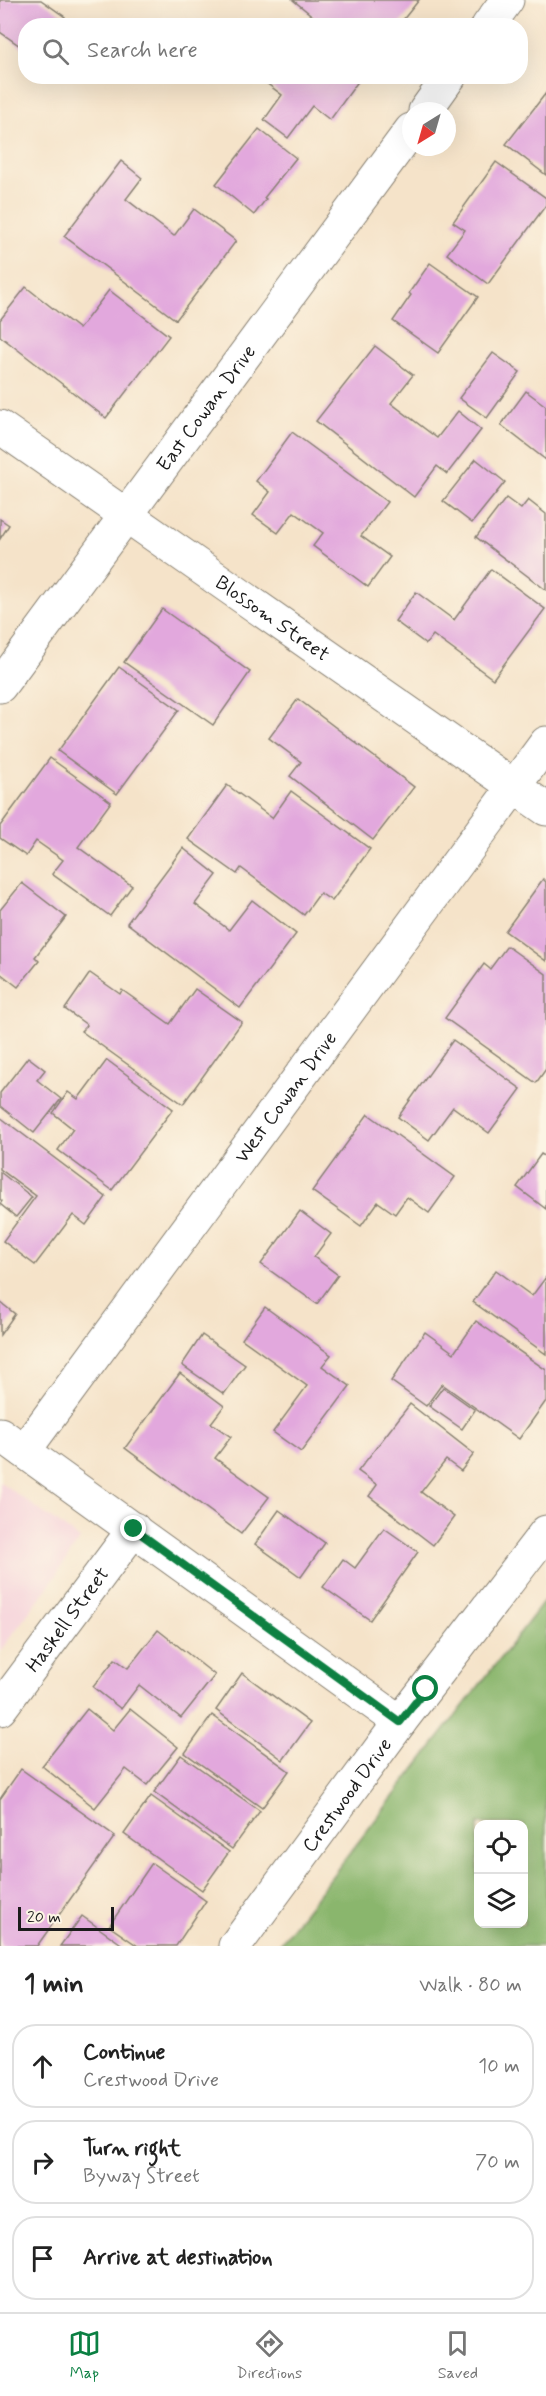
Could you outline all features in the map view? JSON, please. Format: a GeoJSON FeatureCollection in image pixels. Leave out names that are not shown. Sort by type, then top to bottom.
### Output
{"type":"FeatureCollection","features":[{"type":"Feature","properties":{"kind":"street"},"geometry":{"type":"LineString","coordinates":[[494,18],[507,0]]}},
{"type":"Feature","properties":{"kind":"street"},"geometry":{"type":"LineString","coordinates":[[431,102],[444,84]]}},
{"type":"Feature","properties":{"kind":"street","name":"East Cowan Drive"},"geometry":{"type":"LineString","coordinates":[[0,686],[402,141]]}},
{"type":"Feature","properties":{"kind":"street","name":"Blossom Street"},"geometry":{"type":"LineString","coordinates":[[0,427],[546,809]]}},
{"type":"Feature","properties":{"kind":"street","name":"West Cowan Drive"},"geometry":{"type":"LineString","coordinates":[[12,1442],[546,743]]}},
{"type":"Feature","properties":{"kind":"street"},"geometry":{"type":"LineString","coordinates":[[12,1442],[400,1722]]}},
{"type":"Feature","properties":{"kind":"street","name":"Haskell Street"},"geometry":{"type":"LineString","coordinates":[[0,1709],[134,1529]]}},
{"type":"Feature","properties":{"kind":"street","name":"Crestwood Drive"},"geometry":{"type":"LineString","coordinates":[[236,1946],[400,1722],[546,1532]]}},
{"type":"Feature","properties":{"kind":"shaded area"},"geometry":{"type":"Polygon","coordinates":[[[0,1482],[80,1539],[48,1587],[0,1651],[0,1482]]]}},
{"type":"Feature","properties":{"kind":"green space"},"geometry":{"type":"Polygon","coordinates":[[[546,1599],[546,1946],[278,1946],[546,1599]]]}},
{"type":"Feature","properties":{"kind":"building"},"geometry":{"type":"Polygon","coordinates":[[[0,0],[41,0],[65,17],[18,18],[18,44],[0,32],[0,0]]]}},
{"type":"Feature","properties":{"kind":"building"},"geometry":{"type":"Polygon","coordinates":[[[293,0],[419,0],[404,18],[315,18],[293,0]]]}},
{"type":"Feature","properties":{"kind":"building"},"geometry":{"type":"Polygon","coordinates":[[[268,84],[356,84],[330,120],[312,106],[288,138],[264,120],[282,95],[268,84]]]}},
{"type":"Feature","properties":{"kind":"building"},"geometry":{"type":"Polygon","coordinates":[[[546,93],[546,175],[506,144],[546,93]]]}},
{"type":"Feature","properties":{"kind":"building"},"geometry":{"type":"Polygon","coordinates":[[[259,129],[296,158],[264,198],[266,199],[254,215],[216,184],[259,129]]]}},
{"type":"Feature","properties":{"kind":"building"},"geometry":{"type":"Polygon","coordinates":[[[121,161],[142,178],[126,199],[174,236],[194,209],[236,241],[176,320],[64,236],[121,161]]]}},
{"type":"Feature","properties":{"kind":"building"},"geometry":{"type":"Polygon","coordinates":[[[496,162],[546,198],[546,205],[488,284],[447,254],[465,230],[453,222],[496,162]]]}},
{"type":"Feature","properties":{"kind":"building"},"geometry":{"type":"Polygon","coordinates":[[[430,263],[478,297],[438,353],[393,321],[430,263]]]}},
{"type":"Feature","properties":{"kind":"building"},"geometry":{"type":"Polygon","coordinates":[[[26,287],[79,329],[109,290],[169,336],[106,418],[0,336],[0,320],[26,287]]]}},
{"type":"Feature","properties":{"kind":"building"},"geometry":{"type":"Polygon","coordinates":[[[375,346],[413,375],[391,403],[437,438],[458,411],[481,430],[447,474],[437,466],[414,497],[316,421],[375,346]]]}},
{"type":"Feature","properties":{"kind":"building"},"geometry":{"type":"Polygon","coordinates":[[[493,353],[520,372],[487,418],[459,398],[493,353]]]}},
{"type":"Feature","properties":{"kind":"building"},"geometry":{"type":"Polygon","coordinates":[[[526,391],[546,406],[546,460],[501,425],[526,391]]]}},
{"type":"Feature","properties":{"kind":"building"},"geometry":{"type":"Polygon","coordinates":[[[292,432],[387,502],[361,536],[390,557],[368,587],[313,546],[323,533],[294,512],[278,533],[253,515],[270,492],[256,481],[292,432]]]}},
{"type":"Feature","properties":{"kind":"building"},"geometry":{"type":"Polygon","coordinates":[[[476,459],[505,482],[472,523],[443,501],[476,459]]]}},
{"type":"Feature","properties":{"kind":"building"},"geometry":{"type":"Polygon","coordinates":[[[506,498],[521,509],[528,500],[546,514],[546,590],[476,537],[506,498]]]}},
{"type":"Feature","properties":{"kind":"building"},"geometry":{"type":"Polygon","coordinates":[[[0,519],[9,525],[0,539],[0,519]]]}},
{"type":"Feature","properties":{"kind":"building"},"geometry":{"type":"Polygon","coordinates":[[[491,569],[545,609],[493,679],[433,635],[426,644],[395,621],[416,592],[454,620],[491,569]]]}},
{"type":"Feature","properties":{"kind":"building"},"geometry":{"type":"Polygon","coordinates":[[[162,609],[250,672],[213,725],[124,662],[162,609]]]}},
{"type":"Feature","properties":{"kind":"building"},"geometry":{"type":"Polygon","coordinates":[[[119,667],[179,710],[117,794],[58,751],[119,667]]]}},
{"type":"Feature","properties":{"kind":"building"},"geometry":{"type":"Polygon","coordinates":[[[298,699],[414,787],[373,840],[290,776],[301,762],[269,738],[298,699]]]}},
{"type":"Feature","properties":{"kind":"building"},"geometry":{"type":"Polygon","coordinates":[[[50,758],[111,802],[78,847],[132,886],[110,916],[52,874],[63,860],[36,841],[26,856],[0,838],[0,826],[50,758]]]}},
{"type":"Feature","properties":{"kind":"building"},"geometry":{"type":"Polygon","coordinates":[[[227,785],[272,818],[291,791],[370,849],[332,901],[320,893],[304,915],[241,868],[237,874],[188,839],[227,785]]]}},
{"type":"Feature","properties":{"kind":"building"},"geometry":{"type":"Polygon","coordinates":[[[183,848],[217,875],[195,904],[229,930],[252,900],[296,934],[240,1008],[127,923],[183,848]]]}},
{"type":"Feature","properties":{"kind":"building"},"geometry":{"type":"Polygon","coordinates":[[[543,879],[546,882],[546,961],[505,931],[543,879]]]}},
{"type":"Feature","properties":{"kind":"building"},"geometry":{"type":"Polygon","coordinates":[[[22,883],[66,917],[35,957],[39,961],[18,987],[0,973],[0,910],[22,883]]]}},
{"type":"Feature","properties":{"kind":"building"},"geometry":{"type":"Polygon","coordinates":[[[507,946],[546,974],[546,1069],[536,1083],[445,1018],[484,964],[490,969],[507,946]]]}},
{"type":"Feature","properties":{"kind":"building"},"geometry":{"type":"Polygon","coordinates":[[[90,973],[120,994],[122,990],[170,1024],[195,989],[242,1022],[183,1104],[81,1031],[87,1025],[65,1009],[90,973]]]}},
{"type":"Feature","properties":{"kind":"building"},"geometry":{"type":"Polygon","coordinates":[[[453,1040],[521,1089],[489,1133],[453,1107],[429,1140],[398,1117],[453,1040]]]}},
{"type":"Feature","properties":{"kind":"building"},"geometry":{"type":"Polygon","coordinates":[[[28,1057],[45,1070],[37,1080],[61,1099],[34,1133],[0,1106],[0,1093],[28,1057]]]}},
{"type":"Feature","properties":{"kind":"building"},"geometry":{"type":"Polygon","coordinates":[[[107,1060],[173,1109],[112,1190],[58,1150],[73,1129],[53,1113],[68,1092],[78,1099],[107,1060]]]}},
{"type":"Feature","properties":{"kind":"building"},"geometry":{"type":"Polygon","coordinates":[[[368,1114],[455,1177],[429,1213],[407,1197],[395,1214],[378,1202],[361,1226],[312,1191],[368,1114]]]}},
{"type":"Feature","properties":{"kind":"building"},"geometry":{"type":"Polygon","coordinates":[[[0,1117],[106,1197],[86,1225],[73,1215],[35,1265],[3,1241],[36,1196],[0,1169],[0,1117]]]}},
{"type":"Feature","properties":{"kind":"building"},"geometry":{"type":"Polygon","coordinates":[[[541,1154],[546,1157],[546,1209],[517,1187],[541,1154]]]}},
{"type":"Feature","properties":{"kind":"building"},"geometry":{"type":"Polygon","coordinates":[[[0,1172],[32,1197],[16,1217],[0,1204],[2,1201],[0,1199],[0,1172]]]}},
{"type":"Feature","properties":{"kind":"building"},"geometry":{"type":"Polygon","coordinates":[[[300,1211],[331,1234],[314,1257],[338,1275],[317,1304],[261,1264],[300,1211]]]}},
{"type":"Feature","properties":{"kind":"building"},"geometry":{"type":"Polygon","coordinates":[[[496,1270],[532,1296],[546,1277],[546,1354],[473,1302],[496,1270]]]}},
{"type":"Feature","properties":{"kind":"building"},"geometry":{"type":"Polygon","coordinates":[[[0,1302],[15,1314],[0,1335],[0,1302]]]}},
{"type":"Feature","properties":{"kind":"building"},"geometry":{"type":"Polygon","coordinates":[[[265,1307],[331,1355],[322,1366],[350,1386],[301,1452],[273,1432],[307,1386],[242,1339],[265,1307]]]}},
{"type":"Feature","properties":{"kind":"building"},"geometry":{"type":"Polygon","coordinates":[[[476,1321],[546,1370],[546,1401],[519,1439],[442,1384],[426,1406],[391,1381],[425,1332],[454,1353],[476,1321]]]}},
{"type":"Feature","properties":{"kind":"building"},"geometry":{"type":"Polygon","coordinates":[[[202,1335],[245,1365],[224,1394],[182,1365],[202,1335]]]}},
{"type":"Feature","properties":{"kind":"building"},"geometry":{"type":"Polygon","coordinates":[[[180,1373],[224,1406],[211,1423],[231,1437],[215,1458],[269,1497],[241,1534],[125,1448],[180,1373]]]}},
{"type":"Feature","properties":{"kind":"building"},"geometry":{"type":"Polygon","coordinates":[[[443,1387],[475,1410],[462,1429],[429,1406],[443,1387]]]}},
{"type":"Feature","properties":{"kind":"building"},"geometry":{"type":"Polygon","coordinates":[[[410,1404],[474,1454],[461,1471],[446,1460],[421,1492],[454,1517],[433,1545],[369,1496],[377,1485],[358,1471],[410,1404]]]}},
{"type":"Feature","properties":{"kind":"building"},"geometry":{"type":"Polygon","coordinates":[[[279,1510],[325,1543],[301,1577],[255,1544],[279,1510]]]}},
{"type":"Feature","properties":{"kind":"building"},"geometry":{"type":"Polygon","coordinates":[[[384,1528],[418,1552],[370,1620],[323,1587],[343,1559],[355,1568],[384,1528]]]}},
{"type":"Feature","properties":{"kind":"building"},"geometry":{"type":"Polygon","coordinates":[[[158,1630],[215,1675],[181,1718],[139,1685],[121,1709],[93,1687],[115,1659],[128,1668],[158,1630]]]}},
{"type":"Feature","properties":{"kind":"building"},"geometry":{"type":"Polygon","coordinates":[[[242,1673],[310,1723],[283,1760],[216,1710],[242,1673]]]}},
{"type":"Feature","properties":{"kind":"building"},"geometry":{"type":"Polygon","coordinates":[[[87,1709],[113,1730],[130,1709],[178,1747],[147,1785],[126,1769],[95,1808],[42,1766],[87,1709]]]}},
{"type":"Feature","properties":{"kind":"building"},"geometry":{"type":"Polygon","coordinates":[[[212,1715],[289,1771],[262,1808],[185,1753],[212,1715]]]}},
{"type":"Feature","properties":{"kind":"building"},"geometry":{"type":"Polygon","coordinates":[[[181,1755],[260,1811],[232,1849],[154,1792],[181,1755]]]}},
{"type":"Feature","properties":{"kind":"building"},"geometry":{"type":"Polygon","coordinates":[[[21,1769],[115,1836],[37,1946],[0,1946],[0,1799],[21,1769]]]}},
{"type":"Feature","properties":{"kind":"building"},"geometry":{"type":"Polygon","coordinates":[[[151,1796],[229,1852],[202,1890],[124,1834],[151,1796]]]}},
{"type":"Feature","properties":{"kind":"building"},"geometry":{"type":"Polygon","coordinates":[[[152,1863],[206,1901],[176,1946],[138,1946],[109,1926],[152,1863]]]}},
{"type":"Feature","properties":{"kind":"building"},"geometry":{"type":"Polygon","coordinates":[[[82,1916],[124,1946],[60,1946],[82,1916]]]}},
{"type":"Feature","properties":{"kind":"route"},"geometry":{"type":"LineString","coordinates":[[134,1529],[400,1722],[426,1689]]}}]}
